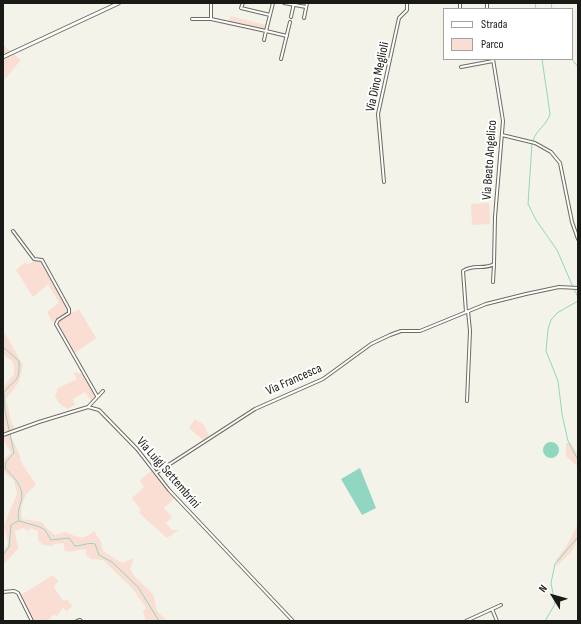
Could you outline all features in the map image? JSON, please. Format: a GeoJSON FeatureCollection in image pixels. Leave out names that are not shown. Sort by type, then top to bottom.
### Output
{"type":"FeatureCollection","features":[{"type":"Feature","properties":{"kind":"street"},"geometry":{"type":"LineString","coordinates":[[3,58],[117,3]]}},
{"type":"Feature","properties":{"kind":"street"},"geometry":{"type":"LineString","coordinates":[[211,3],[211,19]]}},
{"type":"Feature","properties":{"kind":"street"},"geometry":{"type":"LineString","coordinates":[[243,3],[241,8],[270,15]]}},
{"type":"Feature","properties":{"kind":"street"},"geometry":{"type":"LineString","coordinates":[[264,40],[273,3]]}},
{"type":"Feature","properties":{"kind":"street"},"geometry":{"type":"LineString","coordinates":[[284,3],[294,4],[306,8]]}},
{"type":"Feature","properties":{"kind":"street"},"geometry":{"type":"LineString","coordinates":[[304,18],[308,3]]}},
{"type":"Feature","properties":{"kind":"street","name":"Via Dino Meglioli"},"geometry":{"type":"LineString","coordinates":[[384,182],[378,114],[399,18],[407,10],[407,3]]}},
{"type":"Feature","properties":{"kind":"street"},"geometry":{"type":"LineString","coordinates":[[291,17],[294,4]]}},
{"type":"Feature","properties":{"kind":"street"},"geometry":{"type":"LineString","coordinates":[[192,19],[211,19],[287,36]]}},
{"type":"Feature","properties":{"kind":"street"},"geometry":{"type":"LineString","coordinates":[[282,59],[290,22]]}},
{"type":"Feature","properties":{"kind":"street"},"geometry":{"type":"LineString","coordinates":[[461,66],[493,60]]}},
{"type":"Feature","properties":{"kind":"street","name":"Via Beato Angelico"},"geometry":{"type":"LineString","coordinates":[[493,60],[503,119],[495,217],[493,282]]}},
{"type":"Feature","properties":{"kind":"street"},"geometry":{"type":"LineString","coordinates":[[502,135],[535,143],[551,152],[560,163],[572,222],[578,239]]}},
{"type":"Feature","properties":{"kind":"street"},"geometry":{"type":"LineString","coordinates":[[13,231],[34,259],[42,260],[69,310],[69,313],[58,320],[56,324],[97,396]]}},
{"type":"Feature","properties":{"kind":"street"},"geometry":{"type":"LineString","coordinates":[[467,401],[470,331],[463,271],[469,268],[494,264]]}},
{"type":"Feature","properties":{"kind":"street","name":"Via Francesca"},"geometry":{"type":"LineString","coordinates":[[156,473],[261,405],[322,379],[380,339],[402,331],[420,331],[492,302],[559,287],[578,288]]}},
{"type":"Feature","properties":{"kind":"street"},"geometry":{"type":"LineString","coordinates":[[4,435],[88,407],[97,396],[103,392]]}},
{"type":"Feature","properties":{"kind":"street","name":"Via Luigi Settembrini"},"geometry":{"type":"LineString","coordinates":[[88,407],[100,411],[137,449],[169,490],[293,621]]}},
{"type":"Feature","properties":{"kind":"street"},"geometry":{"type":"LineString","coordinates":[[3,592],[14,591],[18,594],[32,621]]}},
{"type":"Feature","properties":{"kind":"street"},"geometry":{"type":"LineString","coordinates":[[466,621],[501,605]]}},
{"type":"Feature","properties":{"kind":"street"},"geometry":{"type":"LineString","coordinates":[[492,609],[497,621]]}},
{"type":"Feature","properties":{"kind":"street"},"geometry":{"type":"LineString","coordinates":[[77,621],[81,621]]}},
{"type":"Feature","properties":{"kind":"green space"},"geometry":{"type":"Polygon","coordinates":[[[230,16],[266,25],[264,31],[229,23],[230,16]]]}},
{"type":"Feature","properties":{"kind":"green space"},"geometry":{"type":"Polygon","coordinates":[[[3,45],[21,60],[3,81],[3,45]]]}},
{"type":"Feature","properties":{"kind":"green space"},"geometry":{"type":"Polygon","coordinates":[[[489,203],[490,224],[472,225],[471,204],[489,203]]]}},
{"type":"Feature","properties":{"kind":"green space"},"geometry":{"type":"Polygon","coordinates":[[[42,257],[73,313],[79,309],[96,338],[75,353],[56,320],[52,322],[47,312],[59,303],[48,284],[33,297],[16,270],[25,262],[27,265],[42,257]]]}},
{"type":"Feature","properties":{"kind":"green space"},"geometry":{"type":"Polygon","coordinates":[[[3,330],[23,365],[19,382],[6,399],[12,424],[15,428],[11,431],[11,436],[21,458],[20,460],[36,485],[28,492],[24,499],[22,504],[22,519],[42,522],[46,528],[55,535],[65,532],[80,538],[94,531],[101,542],[103,551],[122,563],[134,558],[130,569],[135,577],[153,594],[157,611],[167,621],[146,621],[143,612],[146,608],[132,588],[103,560],[91,559],[86,555],[86,550],[65,551],[63,543],[51,546],[43,545],[38,540],[38,531],[30,528],[29,531],[23,528],[15,531],[18,549],[3,565],[3,551],[8,544],[4,525],[17,494],[14,480],[3,472],[3,460],[11,453],[3,439],[3,388],[14,374],[14,367],[13,362],[3,354],[3,330]]]}},
{"type":"Feature","properties":{"kind":"green space"},"geometry":{"type":"Polygon","coordinates":[[[73,372],[84,375],[96,396],[91,401],[85,392],[73,399],[75,405],[67,409],[59,403],[55,396],[58,388],[77,379],[73,372]]]}},
{"type":"Feature","properties":{"kind":"green space"},"geometry":{"type":"Polygon","coordinates":[[[195,419],[204,425],[209,436],[203,440],[189,428],[195,419]]]}},
{"type":"Feature","properties":{"kind":"green space"},"geometry":{"type":"Polygon","coordinates":[[[566,443],[571,443],[578,455],[578,467],[566,456],[566,443]]]}},
{"type":"Feature","properties":{"kind":"green space"},"geometry":{"type":"Polygon","coordinates":[[[152,470],[175,498],[164,508],[172,517],[166,523],[172,530],[179,530],[167,538],[139,513],[141,510],[132,498],[144,487],[140,480],[152,470]]]}},
{"type":"Feature","properties":{"kind":"green space"},"geometry":{"type":"Polygon","coordinates":[[[578,524],[577,539],[574,548],[557,566],[556,560],[567,545],[578,524]]]}},
{"type":"Feature","properties":{"kind":"green space"},"geometry":{"type":"Polygon","coordinates":[[[53,575],[58,581],[54,587],[63,601],[67,599],[72,606],[67,611],[63,608],[57,616],[53,615],[48,621],[34,621],[21,595],[53,575]]]}},
{"type":"Feature","properties":{"kind":"shaded area"},"geometry":{"type":"Polygon","coordinates":[[[551,442],[557,444],[559,450],[557,456],[551,458],[545,456],[543,450],[545,444],[551,442]]]}},
{"type":"Feature","properties":{"kind":"shaded area"},"geometry":{"type":"Polygon","coordinates":[[[360,468],[376,508],[362,515],[341,479],[360,468]]]}},
{"type":"Feature","properties":{"kind":"waterway"},"geometry":{"type":"LineString","coordinates":[[535,3],[536,8]]}},
{"type":"Feature","properties":{"kind":"waterway"},"geometry":{"type":"LineString","coordinates":[[551,3],[552,8]]}},
{"type":"Feature","properties":{"kind":"waterway"},"geometry":{"type":"LineString","coordinates":[[533,141],[534,137],[550,114],[542,60]]}},
{"type":"Feature","properties":{"kind":"waterway"},"geometry":{"type":"LineString","coordinates":[[573,60],[578,67]]}},
{"type":"Feature","properties":{"kind":"waterway"},"geometry":{"type":"LineString","coordinates":[[532,144],[528,204],[536,220],[557,250],[573,287]]}},
{"type":"Feature","properties":{"kind":"waterway"},"geometry":{"type":"LineString","coordinates":[[574,289],[578,297]]}},
{"type":"Feature","properties":{"kind":"waterway"},"geometry":{"type":"LineString","coordinates":[[578,301],[557,313],[551,320],[548,329],[546,351],[558,381],[562,414],[568,441],[578,460]]}},
{"type":"Feature","properties":{"kind":"waterway"},"geometry":{"type":"LineString","coordinates":[[3,347],[19,361],[16,380],[4,392],[5,411],[14,453],[6,462],[5,468],[20,487],[22,497],[18,513],[19,521]]}},
{"type":"Feature","properties":{"kind":"waterway"},"geometry":{"type":"LineString","coordinates":[[3,555],[9,547],[11,525],[18,521]]}},
{"type":"Feature","properties":{"kind":"waterway"},"geometry":{"type":"LineString","coordinates":[[19,521],[40,527],[45,530],[51,540],[69,538],[75,546],[90,543],[95,544],[99,555],[112,562],[138,587],[159,621]]}},
{"type":"Feature","properties":{"kind":"waterway"},"geometry":{"type":"LineString","coordinates":[[545,621],[555,604],[551,583],[555,564],[578,537]]}}]}
